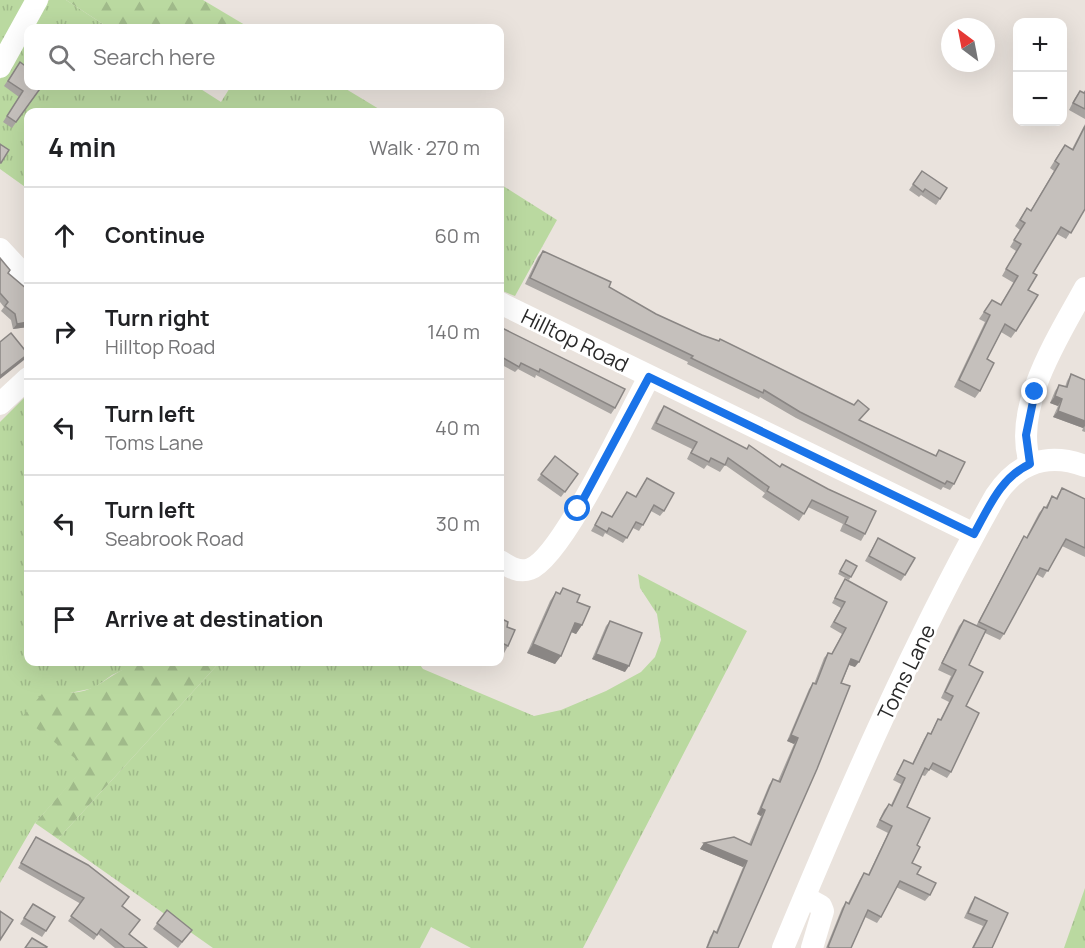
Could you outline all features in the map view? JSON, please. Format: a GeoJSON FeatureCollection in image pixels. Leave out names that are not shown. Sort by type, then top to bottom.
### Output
{"type":"FeatureCollection","features":[{"type":"Feature","properties":{"kind":"street"},"geometry":{"type":"LineString","coordinates":[[0,67],[37,0]]}},
{"type":"Feature","properties":{"kind":"street"},"geometry":{"type":"LineString","coordinates":[[0,249],[24,275]]}},
{"type":"Feature","properties":{"kind":"street"},"geometry":{"type":"LineString","coordinates":[[1030,464],[1026,435],[1044,363],[1085,288]]}},
{"type":"Feature","properties":{"kind":"street","name":"Hilltop Road"},"geometry":{"type":"LineString","coordinates":[[504,305],[974,534]]}},
{"type":"Feature","properties":{"kind":"street"},"geometry":{"type":"LineString","coordinates":[[504,563],[520,570],[531,569],[558,541],[578,509],[649,377]]}},
{"type":"Feature","properties":{"kind":"street"},"geometry":{"type":"LineString","coordinates":[[0,404],[24,382]]}},
{"type":"Feature","properties":{"kind":"street","name":"Toms Lane"},"geometry":{"type":"LineString","coordinates":[[786,947],[839,814],[974,534],[1004,483],[1011,475],[1030,464],[1060,459],[1085,466]]}},
{"type":"Feature","properties":{"kind":"street"},"geometry":{"type":"LineString","coordinates":[[805,897],[821,906],[823,911],[812,948]]}},
{"type":"Feature","properties":{"kind":"green space"},"geometry":{"type":"Polygon","coordinates":[[[0,0],[34,0],[0,53],[0,0]]]}},
{"type":"Feature","properties":{"kind":"green space"},"geometry":{"type":"Polygon","coordinates":[[[49,0],[66,0],[103,24],[34,24],[49,0]]]}},
{"type":"Feature","properties":{"kind":"green space"},"geometry":{"type":"Polygon","coordinates":[[[66,0],[203,0],[243,24],[103,24],[66,0]]]}},
{"type":"Feature","properties":{"kind":"green space"},"geometry":{"type":"Polygon","coordinates":[[[24,40],[24,90],[202,90],[221,102],[228,90],[348,90],[377,108],[24,108],[24,186],[0,169],[0,79],[24,40]]]}},
{"type":"Feature","properties":{"kind":"green space"},"geometry":{"type":"Polygon","coordinates":[[[504,187],[557,220],[515,296],[504,292],[504,187]]]}},
{"type":"Feature","properties":{"kind":"green space"},"geometry":{"type":"Polygon","coordinates":[[[24,398],[24,666],[131,666],[112,675],[94,688],[65,694],[23,717],[86,766],[35,823],[0,883],[0,422],[24,398]]]}},
{"type":"Feature","properties":{"kind":"green space"},"geometry":{"type":"Polygon","coordinates":[[[638,574],[747,631],[583,948],[471,948],[431,927],[420,948],[213,948],[58,839],[216,666],[421,666],[423,669],[534,716],[561,710],[606,691],[641,672],[655,657],[661,640],[657,614],[640,588],[638,574]]]}},
{"type":"Feature","properties":{"kind":"green space"},"geometry":{"type":"Polygon","coordinates":[[[216,666],[58,839],[35,823],[85,766],[22,717],[48,687],[63,692],[86,690],[127,667],[216,666]]]}},
{"type":"Feature","properties":{"kind":"green space"},"geometry":{"type":"Polygon","coordinates":[[[1085,888],[1085,948],[1064,948],[1085,888]]]}},
{"type":"Feature","properties":{"kind":"building"},"geometry":{"type":"Polygon","coordinates":[[[20,62],[24,65],[24,90],[39,90],[16,122],[7,116],[23,91],[8,81],[20,62]]]}},
{"type":"Feature","properties":{"kind":"building"},"geometry":{"type":"Polygon","coordinates":[[[1080,91],[1085,92],[1085,109],[1073,103],[1080,91]]]}},
{"type":"Feature","properties":{"kind":"building"},"geometry":{"type":"Polygon","coordinates":[[[1085,126],[1085,209],[1071,233],[1061,227],[1033,273],[1037,275],[1028,290],[1038,295],[1016,331],[1005,324],[987,359],[994,363],[980,391],[959,380],[990,315],[984,312],[992,300],[1001,305],[1018,276],[1006,269],[1021,244],[1014,240],[1025,223],[1020,220],[1027,208],[1031,211],[1059,164],[1055,161],[1065,145],[1073,150],[1085,126]]]}},
{"type":"Feature","properties":{"kind":"building"},"geometry":{"type":"Polygon","coordinates":[[[0,144],[9,150],[1,163],[0,163],[0,144]]]}},
{"type":"Feature","properties":{"kind":"building"},"geometry":{"type":"Polygon","coordinates":[[[922,171],[947,188],[940,199],[925,189],[923,192],[913,184],[922,171]]]}},
{"type":"Feature","properties":{"kind":"building"},"geometry":{"type":"Polygon","coordinates":[[[543,251],[611,282],[609,287],[656,314],[702,335],[719,341],[720,339],[854,405],[858,400],[869,409],[859,420],[936,456],[939,450],[965,462],[954,484],[947,481],[945,484],[800,412],[764,390],[763,393],[691,358],[693,356],[530,278],[543,251]]]}},
{"type":"Feature","properties":{"kind":"building"},"geometry":{"type":"Polygon","coordinates":[[[0,258],[10,270],[8,273],[24,287],[24,323],[17,324],[15,314],[5,306],[8,302],[0,293],[0,258]]]}},
{"type":"Feature","properties":{"kind":"building"},"geometry":{"type":"Polygon","coordinates":[[[504,329],[625,389],[615,408],[540,369],[539,372],[521,363],[519,367],[504,358],[504,329]]]}},
{"type":"Feature","properties":{"kind":"building"},"geometry":{"type":"Polygon","coordinates":[[[11,333],[24,349],[24,357],[0,376],[0,342],[11,333]]]}},
{"type":"Feature","properties":{"kind":"building"},"geometry":{"type":"Polygon","coordinates":[[[1071,374],[1085,380],[1085,421],[1058,411],[1062,399],[1055,396],[1059,385],[1067,387],[1071,374]]]}},
{"type":"Feature","properties":{"kind":"building"},"geometry":{"type":"Polygon","coordinates":[[[664,406],[747,449],[749,445],[780,467],[782,464],[876,511],[865,534],[845,524],[848,517],[812,500],[804,514],[767,491],[769,487],[728,458],[725,465],[711,458],[709,462],[691,453],[697,442],[656,423],[664,406]]]}},
{"type":"Feature","properties":{"kind":"building"},"geometry":{"type":"Polygon","coordinates":[[[555,456],[578,474],[565,492],[541,474],[555,456]]]}},
{"type":"Feature","properties":{"kind":"building"},"geometry":{"type":"Polygon","coordinates":[[[647,478],[674,493],[664,511],[654,505],[643,525],[636,522],[627,538],[609,528],[607,532],[595,525],[602,512],[612,517],[627,492],[636,497],[647,478]]]}},
{"type":"Feature","properties":{"kind":"building"},"geometry":{"type":"Polygon","coordinates":[[[1062,488],[1085,499],[1085,548],[1066,539],[1048,571],[1040,568],[1004,634],[979,622],[1024,536],[1027,538],[1044,507],[1047,508],[1052,496],[1057,499],[1062,488]]]}},
{"type":"Feature","properties":{"kind":"building"},"geometry":{"type":"Polygon","coordinates":[[[878,538],[915,558],[905,575],[869,556],[878,538]]]}},
{"type":"Feature","properties":{"kind":"building"},"geometry":{"type":"Polygon","coordinates":[[[846,560],[857,566],[851,577],[840,571],[846,560]]]}},
{"type":"Feature","properties":{"kind":"building"},"geometry":{"type":"Polygon","coordinates":[[[845,579],[887,602],[859,662],[851,659],[841,683],[850,686],[817,769],[738,948],[707,948],[714,931],[717,933],[747,861],[704,843],[734,837],[751,845],[765,810],[761,808],[773,779],[780,782],[798,738],[791,735],[813,683],[816,684],[828,653],[832,654],[846,628],[834,622],[845,602],[835,598],[845,579]]]}},
{"type":"Feature","properties":{"kind":"building"},"geometry":{"type":"Polygon","coordinates":[[[563,588],[580,595],[577,602],[590,607],[582,625],[575,623],[561,656],[533,644],[556,592],[560,594],[563,588]]]}},
{"type":"Feature","properties":{"kind":"building"},"geometry":{"type":"Polygon","coordinates":[[[504,620],[508,622],[507,627],[515,630],[508,646],[504,644],[504,620]]]}},
{"type":"Feature","properties":{"kind":"building"},"geometry":{"type":"Polygon","coordinates":[[[964,620],[986,630],[969,665],[983,672],[966,706],[979,713],[951,772],[933,763],[929,770],[925,768],[907,807],[930,818],[917,845],[920,847],[912,863],[921,867],[917,874],[936,883],[930,895],[900,881],[881,917],[868,910],[851,948],[830,948],[828,947],[846,902],[849,904],[864,873],[869,875],[892,826],[880,820],[889,804],[892,806],[905,778],[897,774],[904,760],[913,764],[928,733],[931,734],[938,719],[941,720],[953,696],[945,692],[956,670],[942,663],[964,620]]]}},
{"type":"Feature","properties":{"kind":"building"},"geometry":{"type":"Polygon","coordinates":[[[610,621],[642,633],[629,666],[596,654],[610,621]]]}},
{"type":"Feature","properties":{"kind":"building"},"geometry":{"type":"Polygon","coordinates":[[[36,837],[88,865],[129,897],[122,906],[140,920],[129,934],[147,948],[125,948],[101,929],[97,935],[71,916],[84,898],[21,863],[36,837]]]}},
{"type":"Feature","properties":{"kind":"building"},"geometry":{"type":"Polygon","coordinates":[[[975,897],[1008,913],[992,948],[973,948],[987,921],[968,913],[975,897]]]}},
{"type":"Feature","properties":{"kind":"building"},"geometry":{"type":"Polygon","coordinates":[[[33,904],[55,917],[46,931],[24,918],[33,904]]]}},
{"type":"Feature","properties":{"kind":"building"},"geometry":{"type":"Polygon","coordinates":[[[167,910],[192,930],[182,942],[157,923],[167,910]]]}},
{"type":"Feature","properties":{"kind":"building"},"geometry":{"type":"Polygon","coordinates":[[[0,911],[13,920],[0,940],[0,911]]]}},
{"type":"Feature","properties":{"kind":"building"},"geometry":{"type":"Polygon","coordinates":[[[32,938],[47,947],[25,948],[32,938]]]}},
{"type":"Feature","properties":{"kind":"route"},"geometry":{"type":"LineString","coordinates":[[578,509],[649,377],[974,534],[1004,483],[1011,475],[1030,464],[1026,435],[1035,392]]}}]}
